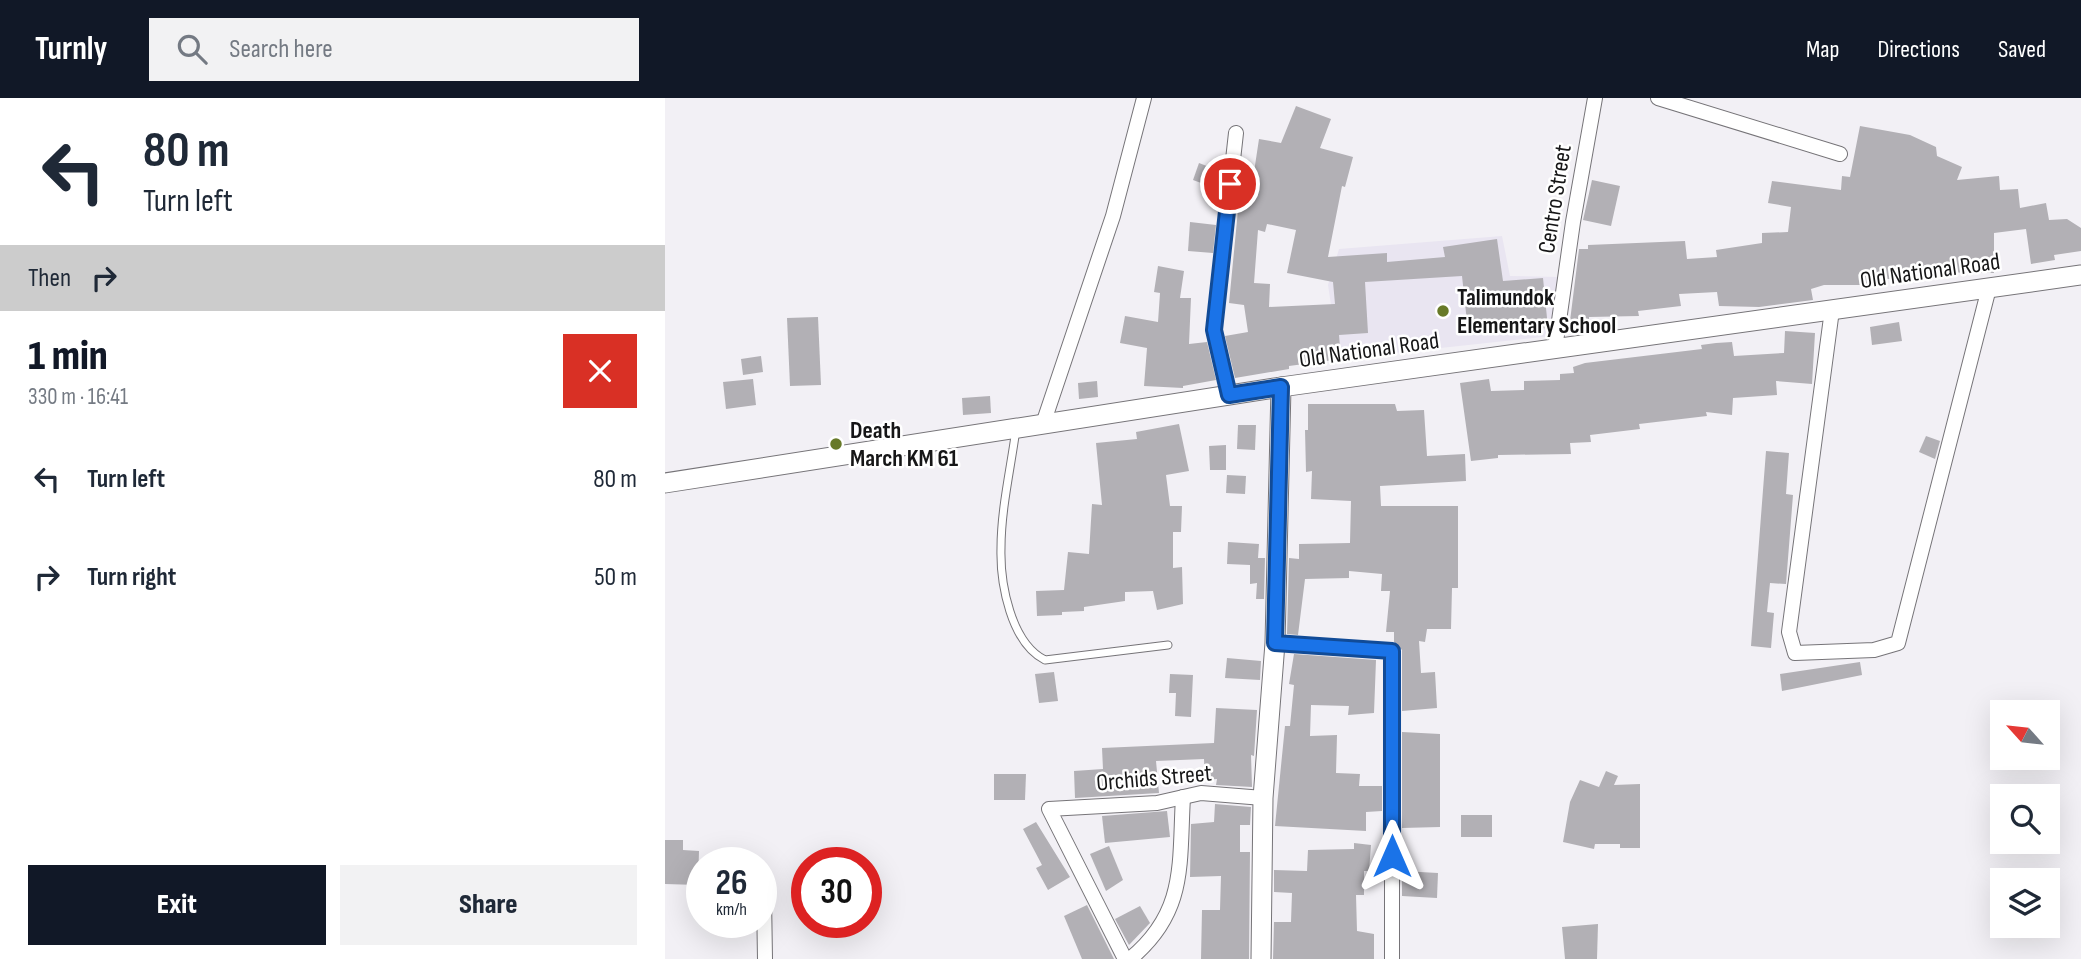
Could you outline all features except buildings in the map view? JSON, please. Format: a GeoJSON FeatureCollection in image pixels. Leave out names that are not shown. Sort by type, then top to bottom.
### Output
{"type":"FeatureCollection","features":[{"type":"Feature","properties":{"kind":"main road","name":"Old National Road"},"geometry":{"type":"LineString","coordinates":[[665,483],[1281,387],[2081,275]]}},
{"type":"Feature","properties":{"kind":"main road"},"geometry":{"type":"LineString","coordinates":[[1261,959],[1263,798],[1275,643],[1281,387]]}},
{"type":"Feature","properties":{"kind":"street"},"geometry":{"type":"LineString","coordinates":[[1042,424],[1113,216],[1144,98]]}},
{"type":"Feature","properties":{"kind":"street","name":"Centro Street"},"geometry":{"type":"LineString","coordinates":[[1555,349],[1595,98]]}},
{"type":"Feature","properties":{"kind":"street"},"geometry":{"type":"LineString","coordinates":[[1658,98],[1840,155]]}},
{"type":"Feature","properties":{"kind":"street"},"geometry":{"type":"LineString","coordinates":[[1229,395],[1214,330],[1236,133]]}},
{"type":"Feature","properties":{"kind":"street"},"geometry":{"type":"LineString","coordinates":[[1832,310],[1790,632],[1795,653],[1874,650],[1898,643],[1989,288]]}},
{"type":"Feature","properties":{"kind":"street"},"geometry":{"type":"LineString","coordinates":[[1275,643],[1392,651],[1392,959]]}},
{"type":"Feature","properties":{"kind":"street","name":"Orchids Street"},"geometry":{"type":"LineString","coordinates":[[1128,959],[1049,809],[1157,803],[1201,793],[1263,798]]}},
{"type":"Feature","properties":{"kind":"street"},"geometry":{"type":"LineString","coordinates":[[1128,959],[1152,941],[1162,928],[1177,892],[1183,797]]}},
{"type":"Feature","properties":{"kind":"street"},"geometry":{"type":"LineString","coordinates":[[765,938],[765,959]]}},
{"type":"Feature","properties":{"kind":"lane"},"geometry":{"type":"LineString","coordinates":[[1017,428],[1001,548],[1006,588],[1024,645],[1045,660],[1168,645]]}},
{"type":"Feature","properties":{"kind":"shaded area","name":"Talimundok Elementary School"},"geometry":{"type":"Polygon","coordinates":[[[1502,236],[1510,276],[1559,277],[1552,336],[1339,359],[1328,285],[1339,249],[1502,236]]]}},
{"type":"Feature","properties":{"kind":"place","name":"Talimundok Elementary School"},"geometry":{"type":"Point","coordinates":[1443,311]}},
{"type":"Feature","properties":{"kind":"place","name":"Death March KM 61"},"geometry":{"type":"Point","coordinates":[836,444]}},
{"type":"Feature","properties":{"kind":"route"},"geometry":{"type":"LineString","coordinates":[[1230,184],[1214,330],[1229,395],[1281,387],[1275,643],[1392,651],[1392,856]]}}]}
